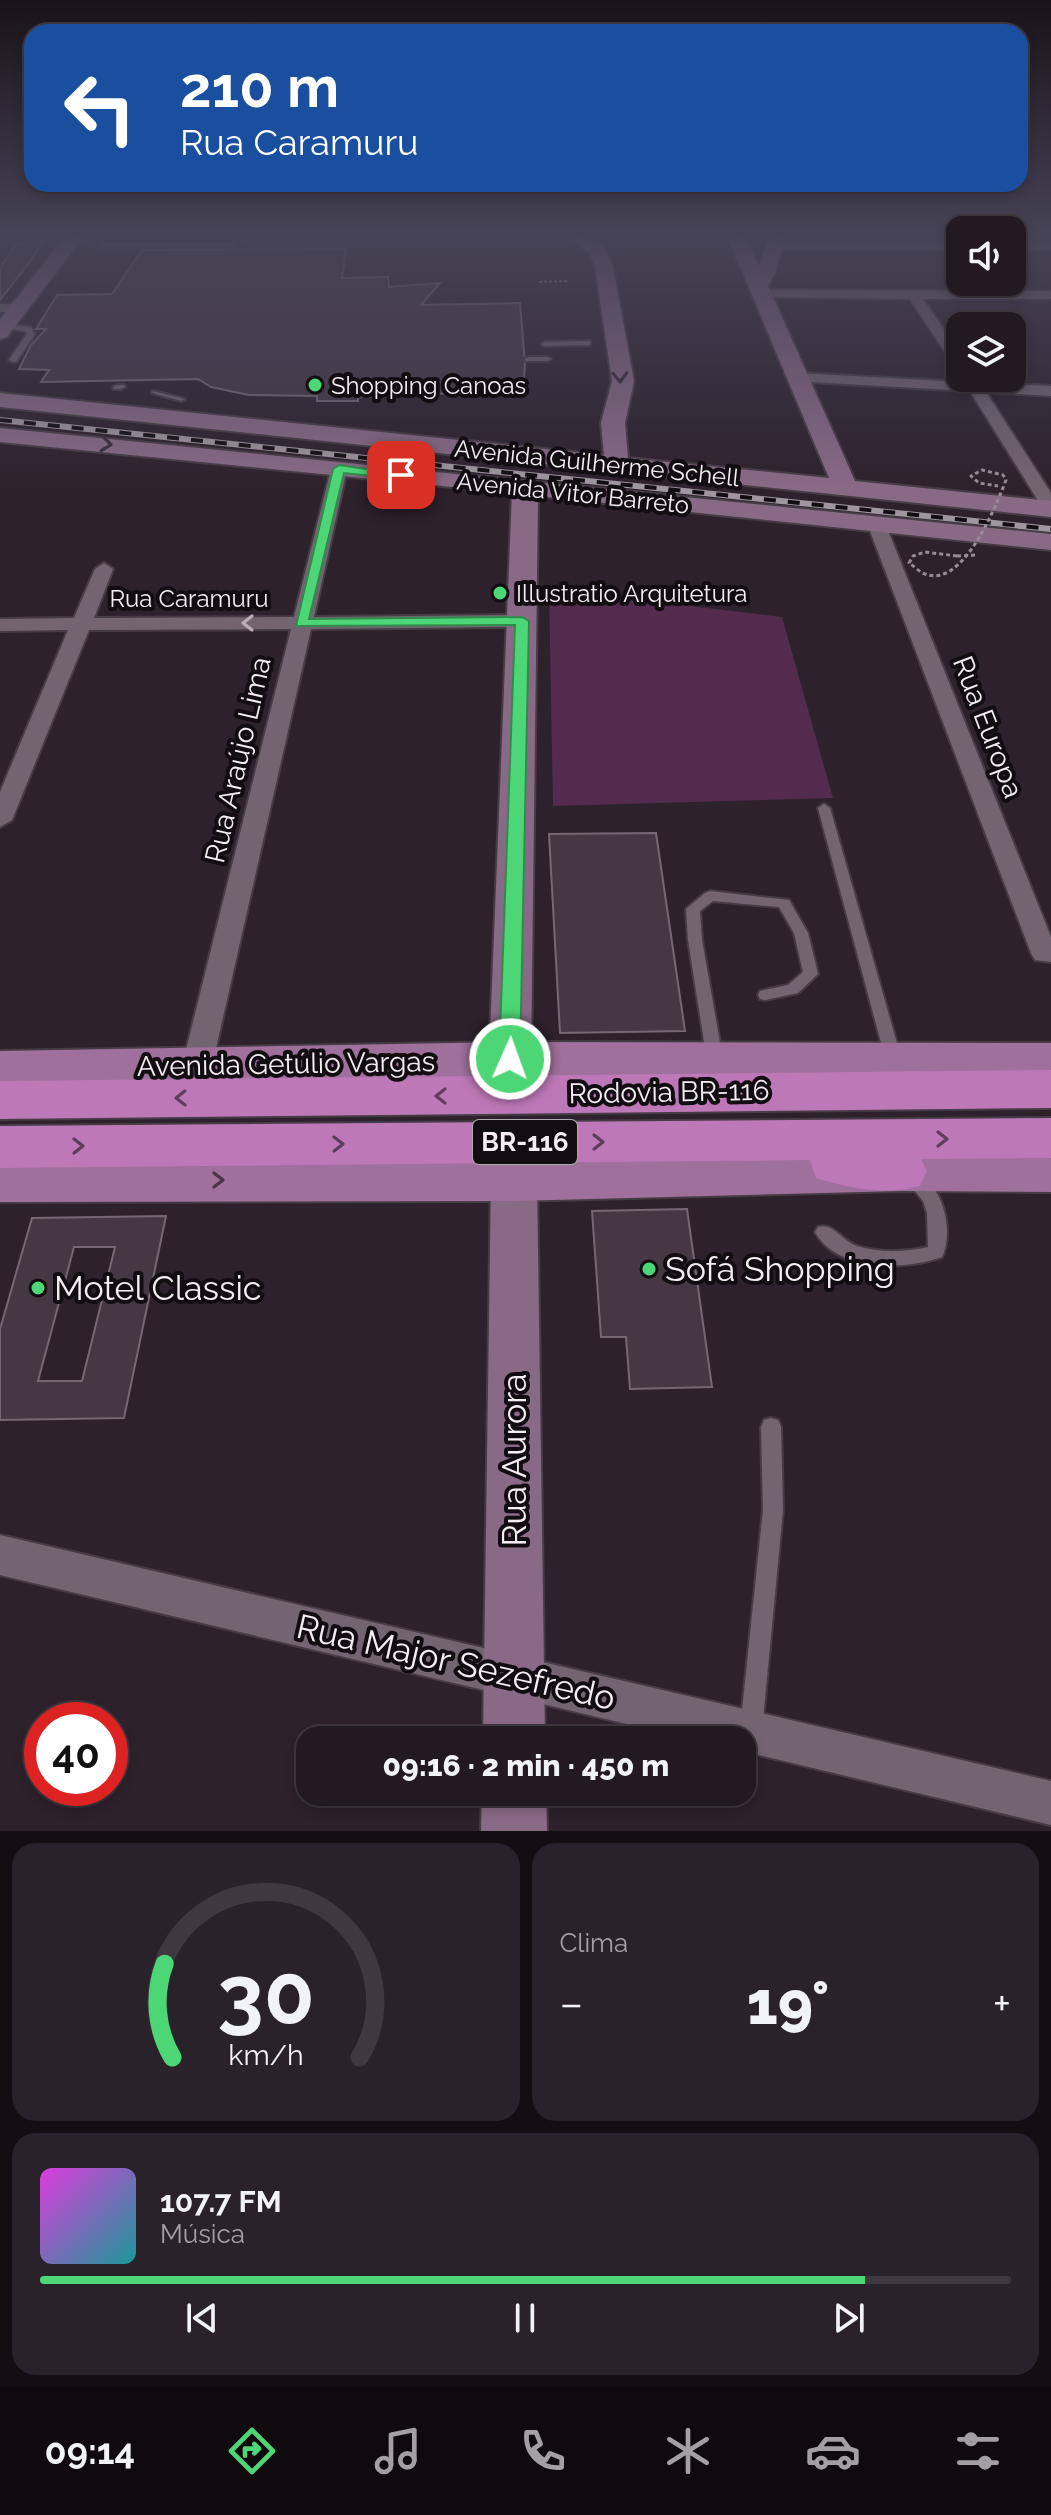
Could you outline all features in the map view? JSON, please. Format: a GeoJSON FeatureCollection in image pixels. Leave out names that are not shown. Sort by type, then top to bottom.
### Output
{"type":"FeatureCollection","features":[{"type":"Feature","properties":{"kind":"highway","name":"BR-116"},"geometry":{"type":"LineString","coordinates":[[653,1091],[885,1061]]}},
{"type":"Feature","properties":{"kind":"highway","name":"Rodovia BR-116"},"geometry":{"type":"LineString","coordinates":[[0,1100],[1051,1089]]}},
{"type":"Feature","properties":{"kind":"highway","name":"Rodovia BR-116"},"geometry":{"type":"LineString","coordinates":[[0,1147],[1051,1138]]}},
{"type":"Feature","properties":{"kind":"highway","name":"BR-116"},"geometry":{"type":"LineString","coordinates":[[662,1141],[901,1171]]}},
{"type":"Feature","properties":{"kind":"main road"},"geometry":{"type":"LineString","coordinates":[[613,318],[623,381],[613,423],[617,466]]}},
{"type":"Feature","properties":{"kind":"main road"},"geometry":{"type":"LineString","coordinates":[[772,318],[846,489]]}},
{"type":"Feature","properties":{"kind":"main road","name":"Avenida Guilherme Schell"},"geometry":{"type":"LineString","coordinates":[[0,400],[617,466],[1051,508]]}},
{"type":"Feature","properties":{"kind":"main road"},"geometry":{"type":"LineString","coordinates":[[0,427],[47,432],[67,439]]}},
{"type":"Feature","properties":{"kind":"main road","name":"Avenida Vitor Barreto"},"geometry":{"type":"LineString","coordinates":[[0,435],[67,439],[1051,542]]}},
{"type":"Feature","properties":{"kind":"main road"},"geometry":{"type":"LineString","coordinates":[[510,1059],[525,488]]}},
{"type":"Feature","properties":{"kind":"main road","name":"Avenida Getúlio Vargas"},"geometry":{"type":"LineString","coordinates":[[0,1069],[510,1059],[1051,1060]]}},
{"type":"Feature","properties":{"kind":"main road"},"geometry":{"type":"LineString","coordinates":[[0,1181],[514,1180],[901,1171],[1051,1172]]}},
{"type":"Feature","properties":{"kind":"main road","name":"Rua Aurora"},"geometry":{"type":"LineString","coordinates":[[514,1180],[514,1726]]}},
{"type":"Feature","properties":{"kind":"main road"},"geometry":{"type":"LineString","coordinates":[[514,1806],[514,1831]]}},
{"type":"Feature","properties":{"kind":"street"},"geometry":{"type":"LineString","coordinates":[[930,318],[946,343]]}},
{"type":"Feature","properties":{"kind":"street"},"geometry":{"type":"LineString","coordinates":[[797,378],[946,382]]}},
{"type":"Feature","properties":{"kind":"street"},"geometry":{"type":"LineString","coordinates":[[1026,388],[1051,391]]}},
{"type":"Feature","properties":{"kind":"street"},"geometry":{"type":"LineString","coordinates":[[978,392],[1051,508]]}},
{"type":"Feature","properties":{"kind":"street","name":"Rua Araújo Lima"},"geometry":{"type":"LineString","coordinates":[[197,1066],[339,469]]}},
{"type":"Feature","properties":{"kind":"street","name":"Rua Europa"},"geometry":{"type":"LineString","coordinates":[[876,523],[1048,953]]}},
{"type":"Feature","properties":{"kind":"street"},"geometry":{"type":"LineString","coordinates":[[0,820],[104,569]]}},
{"type":"Feature","properties":{"kind":"street","name":"Rua Caramuru"},"geometry":{"type":"LineString","coordinates":[[0,625],[522,621]]}},
{"type":"Feature","properties":{"kind":"street","name":"Rua Major Sezefredo"},"geometry":{"type":"LineString","coordinates":[[0,1555],[726,1726]]}},
{"type":"Feature","properties":{"kind":"street","name":"Rua Major Sezefredo"},"geometry":{"type":"LineString","coordinates":[[756,1733],[1051,1803]]}},
{"type":"Feature","properties":{"kind":"lane"},"geometry":{"type":"LineString","coordinates":[[6,319],[28,329],[31,334],[13,360]]}},
{"type":"Feature","properties":{"kind":"lane"},"geometry":{"type":"LineString","coordinates":[[545,344],[587,343],[586,347],[576,348]]}},
{"type":"Feature","properties":{"kind":"lane"},"geometry":{"type":"LineString","coordinates":[[529,359],[547,359]]}},
{"type":"Feature","properties":{"kind":"lane"},"geometry":{"type":"LineString","coordinates":[[156,393],[181,399]]}},
{"type":"Feature","properties":{"kind":"lane"},"geometry":{"type":"LineString","coordinates":[[824,808],[885,1061]]}},
{"type":"Feature","properties":{"kind":"lane"},"geometry":{"type":"LineString","coordinates":[[715,1060],[695,940],[693,909],[710,896],[784,903],[801,933],[811,974],[793,989],[765,995]]}},
{"type":"Feature","properties":{"kind":"lane"},"geometry":{"type":"LineString","coordinates":[[824,1232],[845,1249],[862,1253],[918,1259],[936,1252],[939,1234],[935,1205],[928,1191],[901,1171]]}},
{"type":"Feature","properties":{"kind":"lane"},"geometry":{"type":"LineString","coordinates":[[752,1726],[773,1510],[771,1427]]}},
{"type":"Feature","properties":{"kind":"path"},"geometry":{"type":"LineString","coordinates":[[957,556],[925,552],[913,556],[909,563],[925,573],[944,574],[955,570],[991,523],[1006,480],[1003,475],[988,470],[977,471],[971,476],[979,483],[998,486]]}},
{"type":"Feature","properties":{"kind":"shaded area"},"geometry":{"type":"Polygon","coordinates":[[[549,589],[782,617],[833,798],[553,806],[549,589]]]}},
{"type":"Feature","properties":{"kind":"building"},"geometry":{"type":"Polygon","coordinates":[[[43,318],[521,318],[525,363],[523,393],[398,394],[396,397],[358,397],[358,401],[317,401],[317,396],[249,395],[211,387],[198,379],[41,382],[49,370],[19,369],[31,345],[46,329],[36,329],[43,318]]]}},
{"type":"Feature","properties":{"kind":"building"},"geometry":{"type":"Polygon","coordinates":[[[656,833],[685,1031],[560,1033],[549,834],[656,833]]]}},
{"type":"Feature","properties":{"kind":"building"},"geometry":{"type":"Polygon","coordinates":[[[687,1209],[712,1387],[630,1389],[626,1337],[601,1337],[592,1211],[687,1209]]]}},
{"type":"Feature","properties":{"kind":"building","name":"Motel Classic"},"geometry":{"type":"Polygon","coordinates":[[[166,1216],[124,1418],[0,1420],[0,1329],[32,1218],[166,1216]],[[74,1247],[38,1381],[82,1381],[115,1247],[74,1247]]]}},
{"type":"Feature","properties":{"kind":"railway"},"geometry":{"type":"LineString","coordinates":[[0,420],[1051,529]]}},
{"type":"Feature","properties":{"kind":"place","name":"Shopping Canoas"},"geometry":{"type":"Point","coordinates":[315,385]}},
{"type":"Feature","properties":{"kind":"place","name":"Illustratio Arquitetura"},"geometry":{"type":"Point","coordinates":[500,593]}},
{"type":"Feature","properties":{"kind":"place","name":"Sofá Shopping"},"geometry":{"type":"Point","coordinates":[649,1269]}},
{"type":"Feature","properties":{"kind":"place","name":"Motel Classic"},"geometry":{"type":"Point","coordinates":[38,1288]}},
{"type":"Feature","properties":{"kind":"route"},"geometry":{"type":"LineString","coordinates":[[401,475],[339,469],[301,623],[522,621],[510,1059]]}}]}
